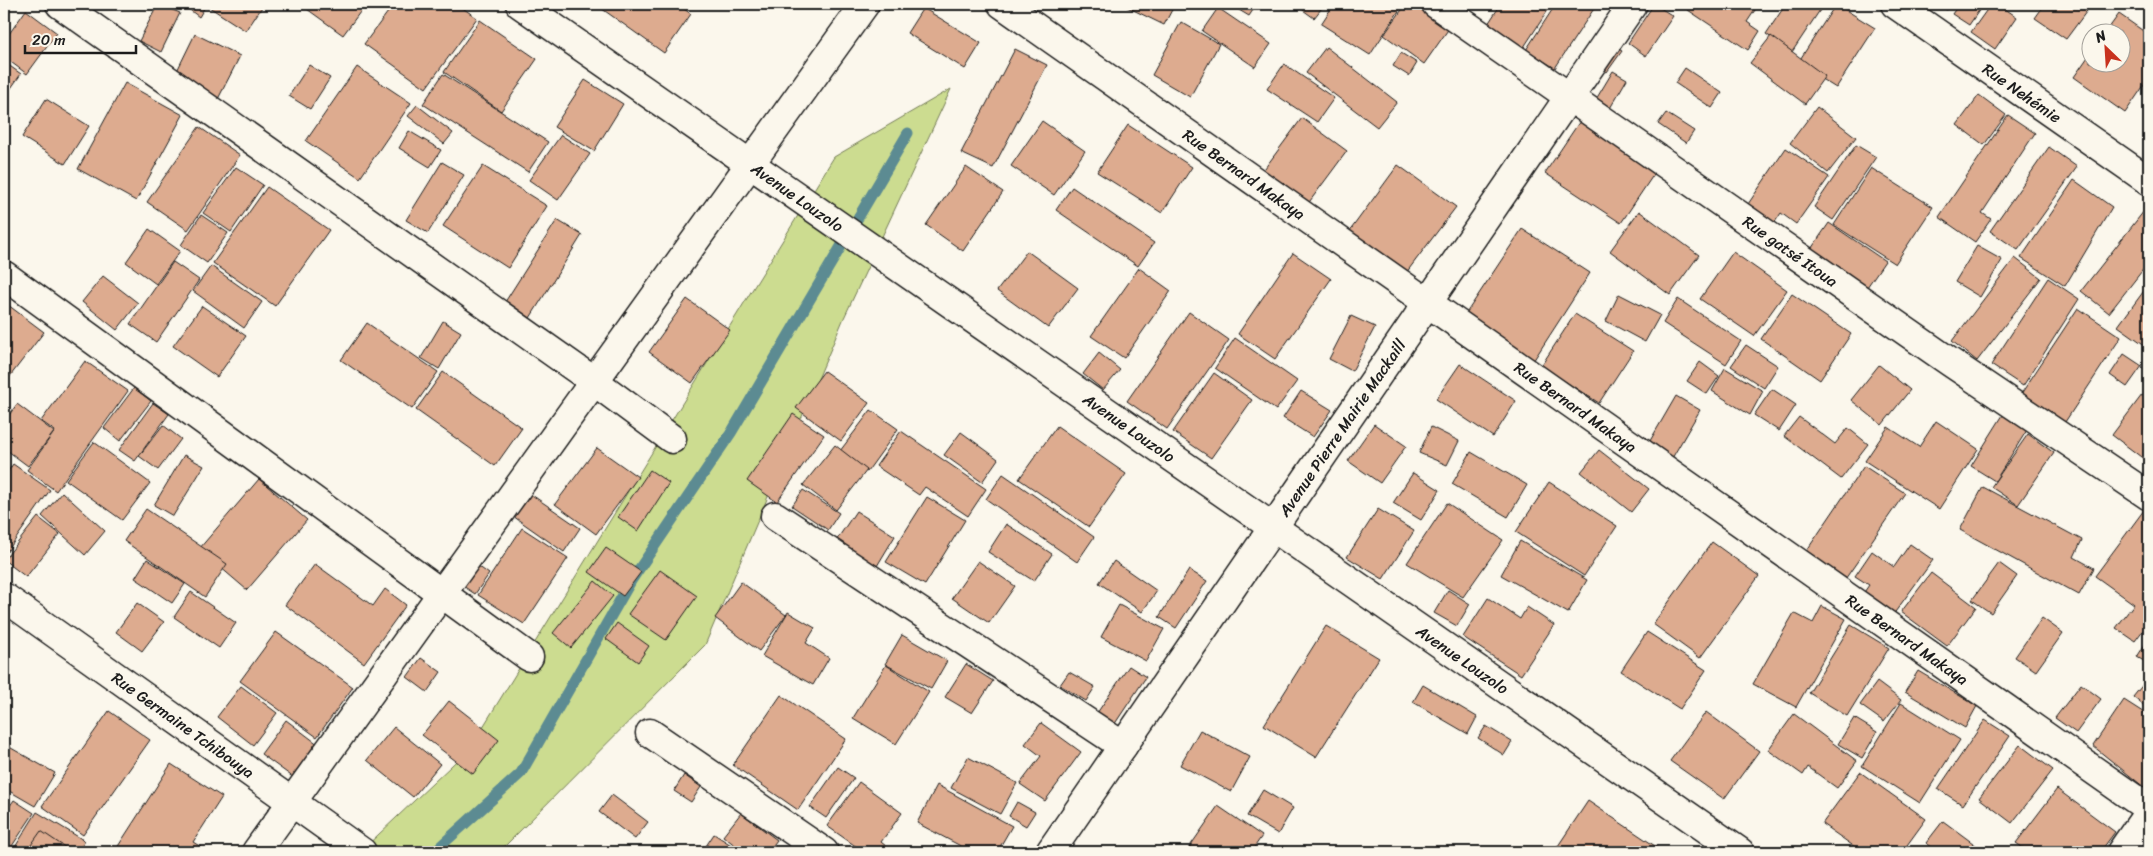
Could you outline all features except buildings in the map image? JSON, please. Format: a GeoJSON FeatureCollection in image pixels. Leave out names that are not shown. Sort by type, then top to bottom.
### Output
{"type":"FeatureCollection","features":[{"type":"Feature","properties":{"kind":"street"},"geometry":{"type":"LineString","coordinates":[[60,4],[595,382],[672,439]]}},
{"type":"Feature","properties":{"kind":"street","name":"Avenue Louzolo"},"geometry":{"type":"LineString","coordinates":[[520,4],[1740,852]]}},
{"type":"Feature","properties":{"kind":"street"},"geometry":{"type":"LineString","coordinates":[[256,852],[865,4]]}},
{"type":"Feature","properties":{"kind":"street","name":"Rue Bernard Makaya"},"geometry":{"type":"LineString","coordinates":[[1002,4],[2149,811]]}},
{"type":"Feature","properties":{"kind":"street","name":"Rue gatsé Itoua"},"geometry":{"type":"LineString","coordinates":[[1436,4],[1950,362],[2149,496]]}},
{"type":"Feature","properties":{"kind":"street","name":"Avenue Pierre Mairie Mackaill"},"geometry":{"type":"LineString","coordinates":[[1050,852],[1633,4]]}},
{"type":"Feature","properties":{"kind":"street","name":"Rue Nehémie"},"geometry":{"type":"LineString","coordinates":[[1895,4],[2149,181]]}},
{"type":"Feature","properties":{"kind":"street"},"geometry":{"type":"LineString","coordinates":[[4,275],[529,657]]}},
{"type":"Feature","properties":{"kind":"street"},"geometry":{"type":"LineString","coordinates":[[776,516],[1123,746]]}},
{"type":"Feature","properties":{"kind":"street","name":"Rue Germaine Tchibouya"},"geometry":{"type":"LineString","coordinates":[[4,597],[293,801],[362,852]]}},
{"type":"Feature","properties":{"kind":"street"},"geometry":{"type":"LineString","coordinates":[[650,733],[824,852]]}},
{"type":"Feature","properties":{"kind":"street"},"geometry":{"type":"LineString","coordinates":[[2121,852],[2149,811]]}},
{"type":"Feature","properties":{"kind":"green space"},"geometry":{"type":"Polygon","coordinates":[[[951,89],[843,320],[705,645],[499,852],[360,852],[470,748],[834,157],[951,89]]]}},
{"type":"Feature","properties":{"kind":"waterway"},"geometry":{"type":"LineString","coordinates":[[434,852],[521,773],[631,581],[731,433],[908,133]]}}]}
